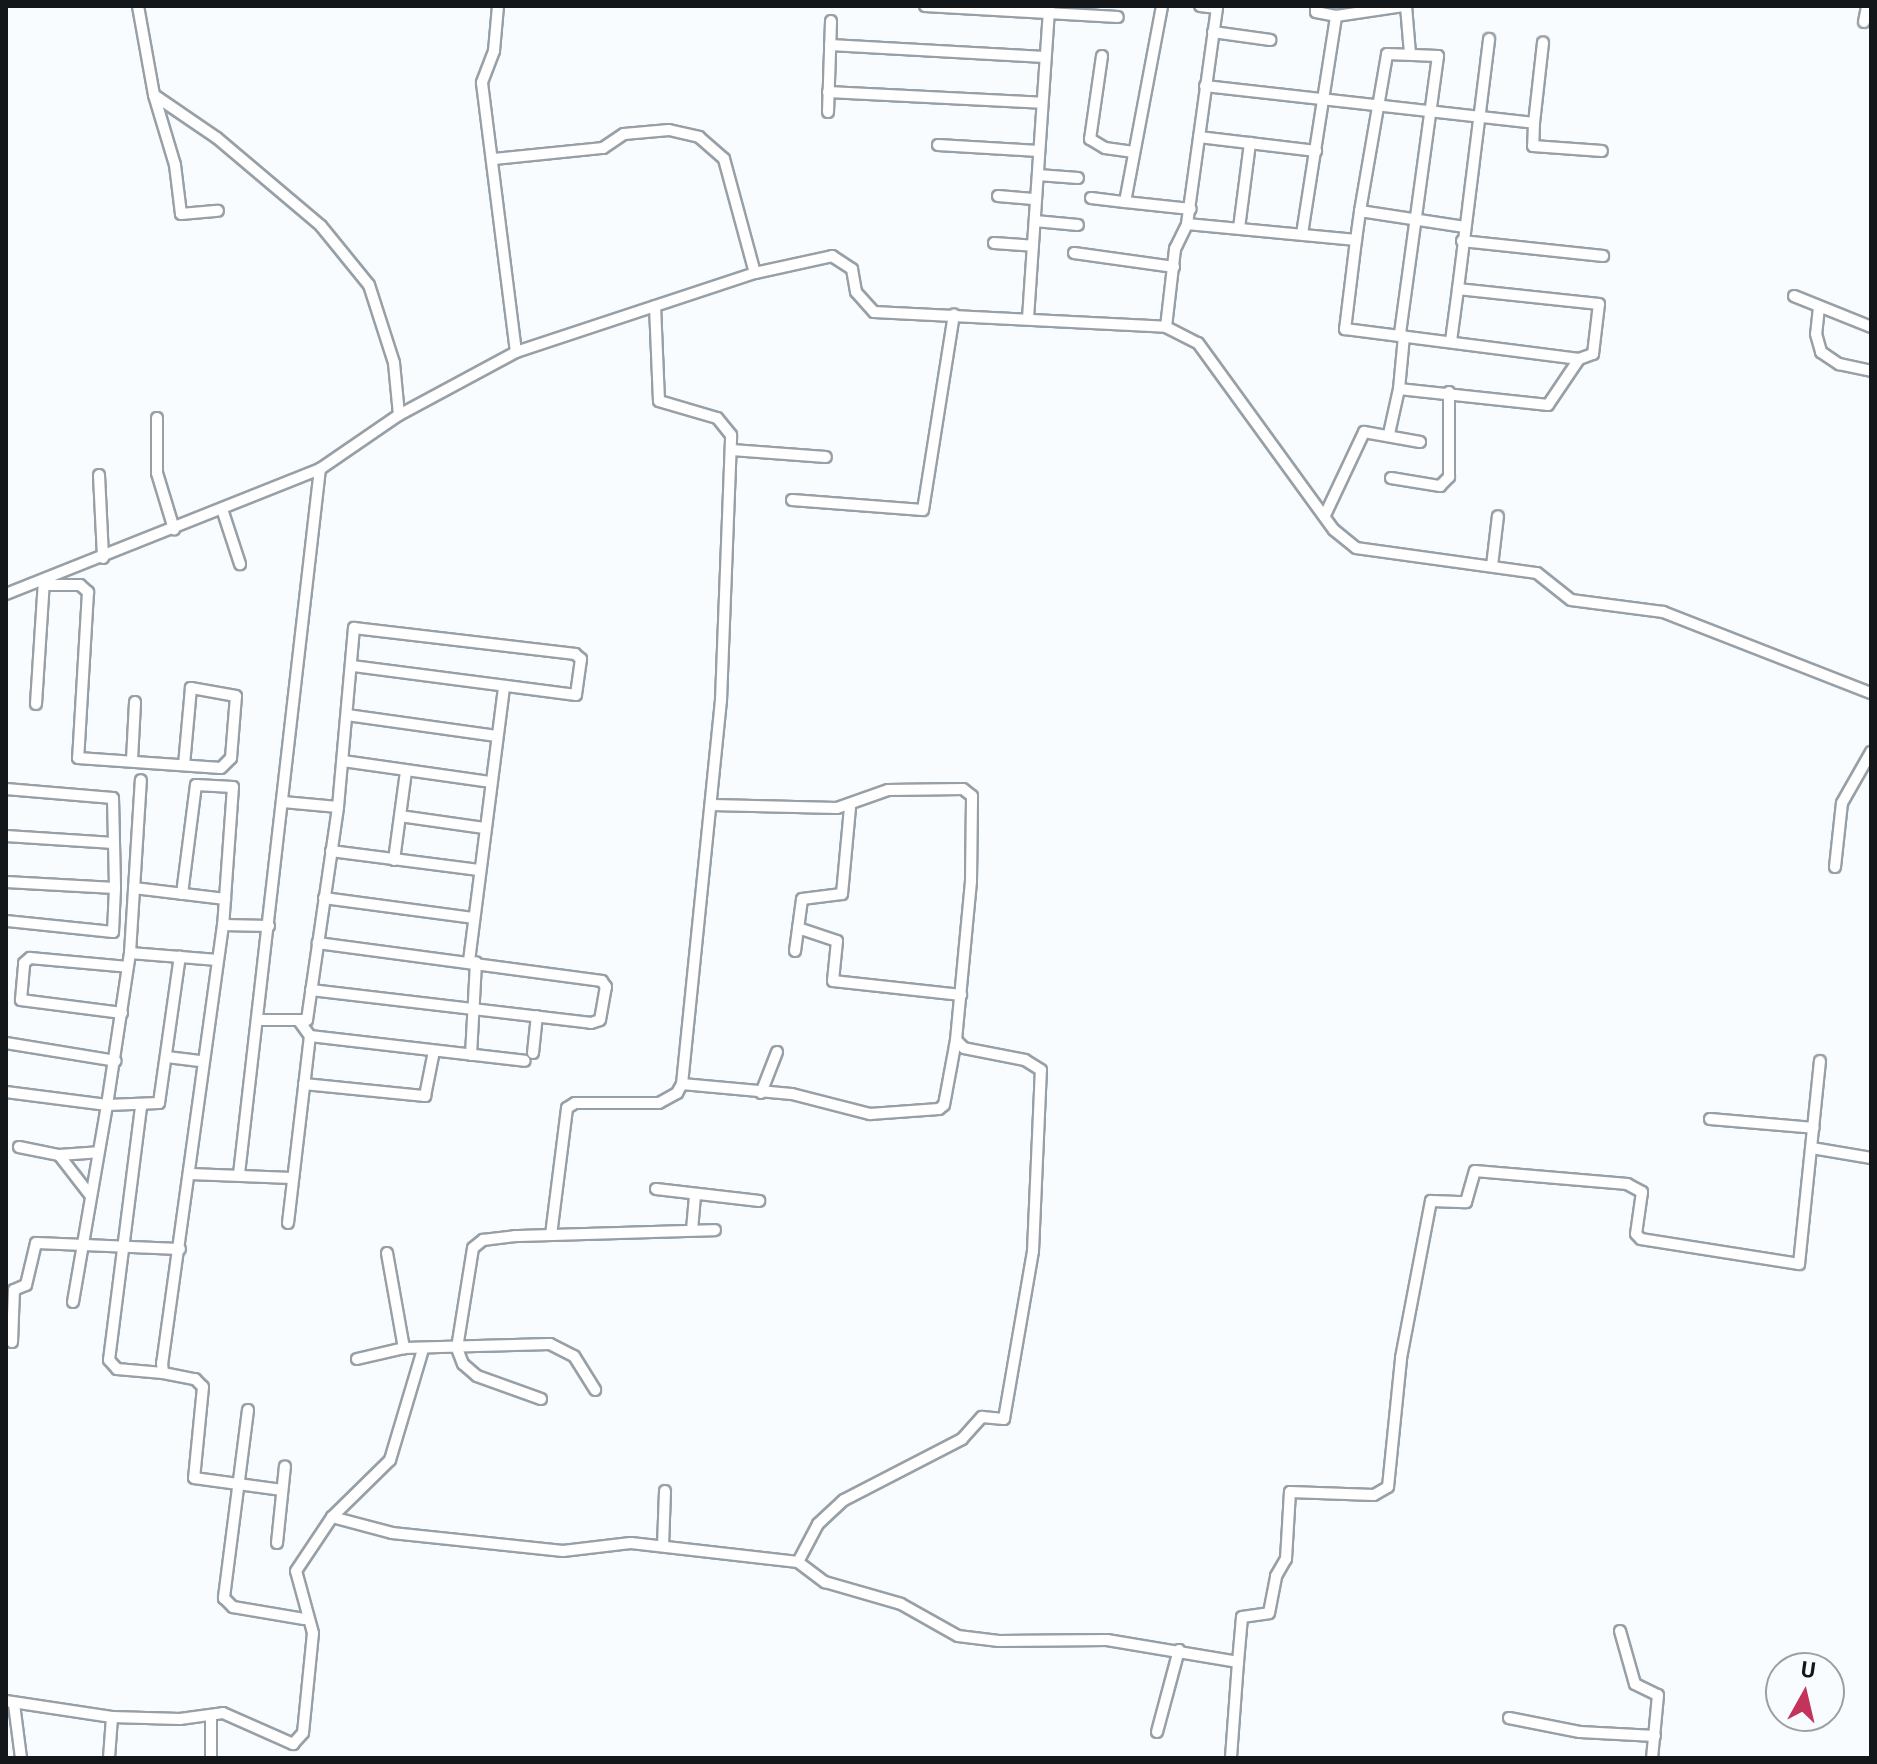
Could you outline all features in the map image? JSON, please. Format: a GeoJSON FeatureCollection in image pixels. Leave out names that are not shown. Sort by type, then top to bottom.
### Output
{"type":"FeatureCollection","features":[{"type":"Feature","properties":{"kind":"street"},"geometry":{"type":"LineString","coordinates":[[138,6],[154,95],[175,165],[181,214],[218,211]]}},
{"type":"Feature","properties":{"kind":"street"},"geometry":{"type":"LineString","coordinates":[[498,6],[494,51],[482,83],[516,352]]}},
{"type":"Feature","properties":{"kind":"street"},"geometry":{"type":"LineString","coordinates":[[925,6],[1048,10],[1118,17]]}},
{"type":"Feature","properties":{"kind":"street"},"geometry":{"type":"LineString","coordinates":[[1125,202],[1162,6]]}},
{"type":"Feature","properties":{"kind":"street"},"geometry":{"type":"LineString","coordinates":[[1166,327],[1178,233],[1187,224],[1191,209],[1217,8],[1200,6]]}},
{"type":"Feature","properties":{"kind":"street"},"geometry":{"type":"LineString","coordinates":[[1316,6],[1316,12],[1336,16],[1404,6],[1410,54]]}},
{"type":"Feature","properties":{"kind":"street"},"geometry":{"type":"LineString","coordinates":[[1864,22],[1867,6]]}},
{"type":"Feature","properties":{"kind":"street"},"geometry":{"type":"LineString","coordinates":[[1028,318],[1048,10]]}},
{"type":"Feature","properties":{"kind":"street"},"geometry":{"type":"LineString","coordinates":[[1302,234],[1336,16]]}},
{"type":"Feature","properties":{"kind":"street"},"geometry":{"type":"LineString","coordinates":[[828,112],[831,21]]}},
{"type":"Feature","properties":{"kind":"street"},"geometry":{"type":"LineString","coordinates":[[1213,32],[1270,40]]}},
{"type":"Feature","properties":{"kind":"street"},"geometry":{"type":"LineString","coordinates":[[1451,341],[1489,39]]}},
{"type":"Feature","properties":{"kind":"street"},"geometry":{"type":"LineString","coordinates":[[1543,43],[1533,146],[1602,151]]}},
{"type":"Feature","properties":{"kind":"street"},"geometry":{"type":"LineString","coordinates":[[830,45],[1045,57]]}},
{"type":"Feature","properties":{"kind":"street"},"geometry":{"type":"LineString","coordinates":[[1389,434],[1399,389],[1402,335],[1415,221],[1440,58],[1387,54],[1344,327],[1402,335],[1451,341],[1579,359],[1593,354],[1599,304],[1458,289]]}},
{"type":"Feature","properties":{"kind":"street"},"geometry":{"type":"LineString","coordinates":[[1102,56],[1090,139],[1105,148],[1134,152]]}},
{"type":"Feature","properties":{"kind":"street"},"geometry":{"type":"LineString","coordinates":[[1205,86],[1534,123]]}},
{"type":"Feature","properties":{"kind":"street"},"geometry":{"type":"LineString","coordinates":[[828,92],[1042,103]]}},
{"type":"Feature","properties":{"kind":"street"},"geometry":{"type":"LineString","coordinates":[[154,95],[243,160],[321,226],[355,265],[380,310],[399,415]]}},
{"type":"Feature","properties":{"kind":"street"},"geometry":{"type":"LineString","coordinates":[[494,159],[603,148],[624,134],[669,130],[699,137],[724,159],[755,273]]}},
{"type":"Feature","properties":{"kind":"street"},"geometry":{"type":"LineString","coordinates":[[1199,137],[1316,151]]}},
{"type":"Feature","properties":{"kind":"street"},"geometry":{"type":"LineString","coordinates":[[1239,228],[1250,143]]}},
{"type":"Feature","properties":{"kind":"street"},"geometry":{"type":"LineString","coordinates":[[938,145],[1039,151]]}},
{"type":"Feature","properties":{"kind":"street"},"geometry":{"type":"LineString","coordinates":[[1038,175],[1078,178]]}},
{"type":"Feature","properties":{"kind":"street"},"geometry":{"type":"LineString","coordinates":[[998,196],[1036,199]]}},
{"type":"Feature","properties":{"kind":"street"},"geometry":{"type":"LineString","coordinates":[[1091,198],[1191,209]]}},
{"type":"Feature","properties":{"kind":"street"},"geometry":{"type":"LineString","coordinates":[[1360,211],[1465,227]]}},
{"type":"Feature","properties":{"kind":"street"},"geometry":{"type":"LineString","coordinates":[[1035,221],[1078,225]]}},
{"type":"Feature","properties":{"kind":"street"},"geometry":{"type":"LineString","coordinates":[[1187,224],[1356,240]]}},
{"type":"Feature","properties":{"kind":"street"},"geometry":{"type":"LineString","coordinates":[[1462,241],[1603,256]]}},
{"type":"Feature","properties":{"kind":"street"},"geometry":{"type":"LineString","coordinates":[[994,243],[1033,246]]}},
{"type":"Feature","properties":{"kind":"street"},"geometry":{"type":"LineString","coordinates":[[1074,253],[1174,267]]}},
{"type":"Feature","properties":{"kind":"street"},"geometry":{"type":"LineString","coordinates":[[6,594],[223,512],[320,469],[399,415],[516,352],[755,273],[839,257],[852,269],[862,303],[874,312],[1166,327],[1207,351],[1220,377],[1325,515],[1356,548],[1546,576],[1563,594],[1583,604],[1663,612],[1871,693]]}},
{"type":"Feature","properties":{"kind":"street"},"geometry":{"type":"LineString","coordinates":[[1794,296],[1871,327]]}},
{"type":"Feature","properties":{"kind":"street"},"geometry":{"type":"LineString","coordinates":[[551,1235],[567,1108],[575,1103],[659,1103],[677,1093],[682,1084],[712,805],[730,572],[732,450],[728,425],[717,418],[659,401],[655,306]]}},
{"type":"Feature","properties":{"kind":"street"},"geometry":{"type":"LineString","coordinates":[[1819,307],[1816,334],[1821,352],[1839,364],[1871,371]]}},
{"type":"Feature","properties":{"kind":"street"},"geometry":{"type":"LineString","coordinates":[[792,500],[923,510],[954,314]]}},
{"type":"Feature","properties":{"kind":"street"},"geometry":{"type":"LineString","coordinates":[[1399,389],[1551,404],[1579,359]]}},
{"type":"Feature","properties":{"kind":"street"},"geometry":{"type":"LineString","coordinates":[[1391,478],[1435,486],[1449,477],[1449,392]]}},
{"type":"Feature","properties":{"kind":"street"},"geometry":{"type":"LineString","coordinates":[[157,418],[157,473],[174,529]]}},
{"type":"Feature","properties":{"kind":"street"},"geometry":{"type":"LineString","coordinates":[[1325,515],[1359,438],[1370,430],[1420,442]]}},
{"type":"Feature","properties":{"kind":"street"},"geometry":{"type":"LineString","coordinates":[[732,450],[826,457]]}},
{"type":"Feature","properties":{"kind":"street"},"geometry":{"type":"LineString","coordinates":[[239,1174],[320,469]]}},
{"type":"Feature","properties":{"kind":"street"},"geometry":{"type":"LineString","coordinates":[[99,475],[103,558]]}},
{"type":"Feature","properties":{"kind":"street"},"geometry":{"type":"LineString","coordinates":[[223,512],[240,564]]}},
{"type":"Feature","properties":{"kind":"street"},"geometry":{"type":"LineString","coordinates":[[1492,566],[1498,516]]}},
{"type":"Feature","properties":{"kind":"street"},"geometry":{"type":"LineString","coordinates":[[36,704],[44,582]]}},
{"type":"Feature","properties":{"kind":"street"},"geometry":{"type":"LineString","coordinates":[[44,582],[80,585],[88,592],[78,758],[221,768],[231,758],[236,696],[229,691],[191,688],[184,765]]}},
{"type":"Feature","properties":{"kind":"street"},"geometry":{"type":"LineString","coordinates":[[259,1020],[307,1020],[338,807],[354,628],[575,654],[581,659],[576,695],[352,666]]}},
{"type":"Feature","properties":{"kind":"street"},"geometry":{"type":"LineString","coordinates":[[471,1055],[473,918],[504,687]]}},
{"type":"Feature","properties":{"kind":"street"},"geometry":{"type":"LineString","coordinates":[[132,760],[135,702]]}},
{"type":"Feature","properties":{"kind":"street"},"geometry":{"type":"LineString","coordinates":[[347,715],[497,736]]}},
{"type":"Feature","properties":{"kind":"street"},"geometry":{"type":"LineString","coordinates":[[1835,867],[1842,803],[1871,752]]}},
{"type":"Feature","properties":{"kind":"street"},"geometry":{"type":"LineString","coordinates":[[343,761],[490,782]]}},
{"type":"Feature","properties":{"kind":"street"},"geometry":{"type":"LineString","coordinates":[[394,860],[406,771]]}},
{"type":"Feature","properties":{"kind":"street"},"geometry":{"type":"LineString","coordinates":[[73,1302],[116,1061],[130,953],[141,780]]}},
{"type":"Feature","properties":{"kind":"street"},"geometry":{"type":"LineString","coordinates":[[163,1373],[202,1061],[223,925],[233,787],[196,785],[182,894]]}},
{"type":"Feature","properties":{"kind":"street"},"geometry":{"type":"LineString","coordinates":[[6,789],[113,798],[115,888],[113,932],[6,921]]}},
{"type":"Feature","properties":{"kind":"street"},"geometry":{"type":"LineString","coordinates":[[682,1084],[792,1094],[870,1114],[942,1109],[956,1040],[961,995],[972,796],[963,789],[888,790],[850,807],[712,805]]}},
{"type":"Feature","properties":{"kind":"street"},"geometry":{"type":"LineString","coordinates":[[283,802],[338,807]]}},
{"type":"Feature","properties":{"kind":"street"},"geometry":{"type":"LineString","coordinates":[[795,951],[806,896],[842,894],[850,807]]}},
{"type":"Feature","properties":{"kind":"street"},"geometry":{"type":"LineString","coordinates":[[400,816],[484,828]]}},
{"type":"Feature","properties":{"kind":"street"},"geometry":{"type":"LineString","coordinates":[[6,836],[114,843]]}},
{"type":"Feature","properties":{"kind":"street"},"geometry":{"type":"LineString","coordinates":[[331,851],[479,870]]}},
{"type":"Feature","properties":{"kind":"street"},"geometry":{"type":"LineString","coordinates":[[6,882],[115,888]]}},
{"type":"Feature","properties":{"kind":"street"},"geometry":{"type":"LineString","coordinates":[[134,888],[225,899]]}},
{"type":"Feature","properties":{"kind":"street"},"geometry":{"type":"LineString","coordinates":[[324,898],[473,918]]}},
{"type":"Feature","properties":{"kind":"street"},"geometry":{"type":"LineString","coordinates":[[223,925],[269,926]]}},
{"type":"Feature","properties":{"kind":"street"},"geometry":{"type":"LineString","coordinates":[[798,928],[837,941],[833,981],[961,995]]}},
{"type":"Feature","properties":{"kind":"street"},"geometry":{"type":"LineString","coordinates":[[311,990],[598,1023],[605,983],[472,962],[318,943]]}},
{"type":"Feature","properties":{"kind":"street"},"geometry":{"type":"LineString","coordinates":[[130,953],[218,960]]}},
{"type":"Feature","properties":{"kind":"street"},"geometry":{"type":"LineString","coordinates":[[6,1092],[107,1105],[141,1107],[159,1103],[180,956]]}},
{"type":"Feature","properties":{"kind":"street"},"geometry":{"type":"LineString","coordinates":[[122,1013],[25,1002],[20,996],[23,974],[30,958],[128,967]]}},
{"type":"Feature","properties":{"kind":"street"},"geometry":{"type":"LineString","coordinates":[[310,1036],[471,1055],[529,1057],[537,1016]]}},
{"type":"Feature","properties":{"kind":"street"},"geometry":{"type":"LineString","coordinates":[[288,1223],[310,1036],[300,1022]]}},
{"type":"Feature","properties":{"kind":"street"},"geometry":{"type":"LineString","coordinates":[[798,1562],[818,1524],[844,1500],[952,1446],[982,1417],[1004,1419],[1033,1251],[1041,1070],[1025,1060],[964,1048],[956,1040]]}},
{"type":"Feature","properties":{"kind":"street"},"geometry":{"type":"LineString","coordinates":[[6,1043],[116,1061]]}},
{"type":"Feature","properties":{"kind":"street"},"geometry":{"type":"LineString","coordinates":[[304,1084],[425,1096],[434,1051]]}},
{"type":"Feature","properties":{"kind":"street"},"geometry":{"type":"LineString","coordinates":[[761,1093],[777,1052]]}},
{"type":"Feature","properties":{"kind":"street"},"geometry":{"type":"LineString","coordinates":[[167,1057],[202,1061]]}},
{"type":"Feature","properties":{"kind":"street"},"geometry":{"type":"LineString","coordinates":[[1231,1758],[1242,1617],[1269,1613],[1276,1576],[1286,1559],[1290,1492],[1374,1495],[1388,1487],[1401,1358],[1433,1200],[1466,1202],[1475,1171],[1627,1184],[1642,1192],[1636,1234],[1641,1239],[1799,1264],[1820,1061]]}},
{"type":"Feature","properties":{"kind":"street"},"geometry":{"type":"LineString","coordinates":[[141,1107],[109,1360],[117,1369],[195,1379],[203,1387],[194,1478],[282,1490]]}},
{"type":"Feature","properties":{"kind":"street"},"geometry":{"type":"LineString","coordinates":[[1710,1119],[1814,1128]]}},
{"type":"Feature","properties":{"kind":"street"},"geometry":{"type":"LineString","coordinates":[[19,1147],[59,1155],[98,1152]]}},
{"type":"Feature","properties":{"kind":"street"},"geometry":{"type":"LineString","coordinates":[[1812,1148],[1871,1158]]}},
{"type":"Feature","properties":{"kind":"street"},"geometry":{"type":"LineString","coordinates":[[59,1155],[90,1195]]}},
{"type":"Feature","properties":{"kind":"street"},"geometry":{"type":"LineString","coordinates":[[189,1174],[293,1178]]}},
{"type":"Feature","properties":{"kind":"street"},"geometry":{"type":"LineString","coordinates":[[656,1189],[759,1201]]}},
{"type":"Feature","properties":{"kind":"street"},"geometry":{"type":"LineString","coordinates":[[692,1230],[695,1194]]}},
{"type":"Feature","properties":{"kind":"street"},"geometry":{"type":"LineString","coordinates":[[541,1399],[470,1373],[457,1348],[473,1248],[483,1240],[715,1230]]}},
{"type":"Feature","properties":{"kind":"street"},"geometry":{"type":"LineString","coordinates":[[12,1342],[14,1290],[26,1285],[33,1246],[180,1249]]}},
{"type":"Feature","properties":{"kind":"street"},"geometry":{"type":"LineString","coordinates":[[387,1253],[404,1348]]}},
{"type":"Feature","properties":{"kind":"street"},"geometry":{"type":"LineString","coordinates":[[357,1359],[404,1348],[559,1346],[574,1356],[595,1390]]}},
{"type":"Feature","properties":{"kind":"street"},"geometry":{"type":"LineString","coordinates":[[21,1758],[10,1703],[112,1717],[228,1714],[289,1744],[302,1739],[313,1633],[296,1571],[332,1517],[390,1460],[423,1349]]}},
{"type":"Feature","properties":{"kind":"street"},"geometry":{"type":"LineString","coordinates":[[248,1410],[224,1598],[233,1607],[304,1619]]}},
{"type":"Feature","properties":{"kind":"street"},"geometry":{"type":"LineString","coordinates":[[277,1543],[285,1466]]}},
{"type":"Feature","properties":{"kind":"street"},"geometry":{"type":"LineString","coordinates":[[663,1546],[665,1491]]}},
{"type":"Feature","properties":{"kind":"street"},"geometry":{"type":"LineString","coordinates":[[332,1517],[400,1534],[563,1551],[617,1543],[798,1562],[825,1582],[901,1604],[958,1636],[999,1641],[1107,1640],[1238,1662]]}},
{"type":"Feature","properties":{"kind":"street"},"geometry":{"type":"LineString","coordinates":[[1620,1631],[1635,1684],[1658,1695],[1652,1758]]}},
{"type":"Feature","properties":{"kind":"street"},"geometry":{"type":"LineString","coordinates":[[1157,1732],[1179,1650]]}},
{"type":"Feature","properties":{"kind":"street"},"geometry":{"type":"LineString","coordinates":[[211,1716],[211,1758]]}},
{"type":"Feature","properties":{"kind":"street"},"geometry":{"type":"LineString","coordinates":[[109,1758],[112,1717]]}},
{"type":"Feature","properties":{"kind":"street"},"geometry":{"type":"LineString","coordinates":[[1509,1718],[1580,1732],[1655,1736]]}}]}
